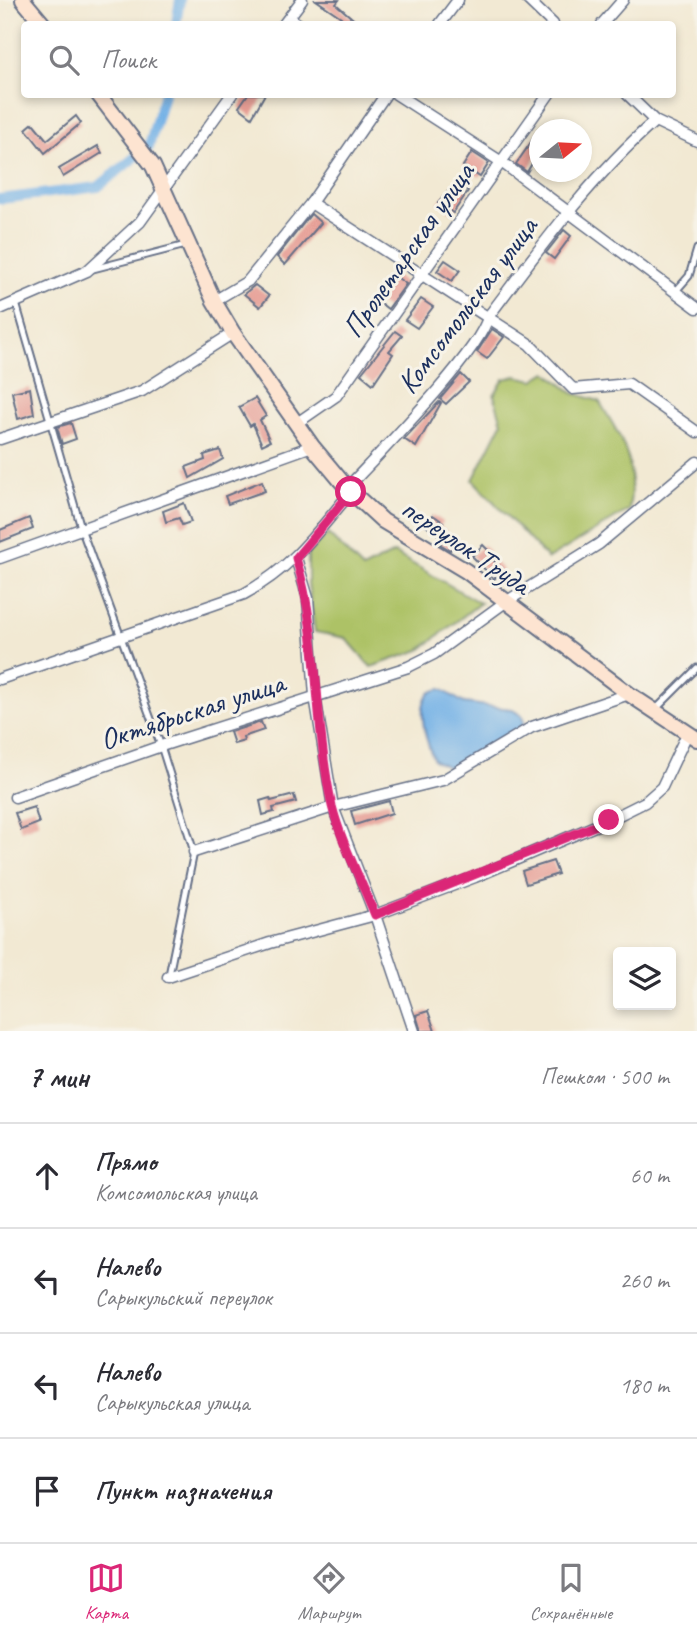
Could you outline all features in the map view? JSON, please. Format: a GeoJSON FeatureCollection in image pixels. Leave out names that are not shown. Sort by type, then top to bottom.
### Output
{"type":"FeatureCollection","features":[{"type":"Feature","properties":{"kind":"street"},"geometry":{"type":"LineString","coordinates":[[23,0],[40,21]]}},
{"type":"Feature","properties":{"kind":"street"},"geometry":{"type":"LineString","coordinates":[[291,21],[302,0]]}},
{"type":"Feature","properties":{"kind":"street"},"geometry":{"type":"LineString","coordinates":[[441,21],[458,0]]}},
{"type":"Feature","properties":{"kind":"street"},"geometry":{"type":"LineString","coordinates":[[528,0],[550,21]]}},
{"type":"Feature","properties":{"kind":"street"},"geometry":{"type":"LineString","coordinates":[[606,21],[623,0]]}},
{"type":"Feature","properties":{"kind":"street","name":"переулок Труда"},"geometry":{"type":"LineString","coordinates":[[101,98],[153,166],[214,301],[233,333],[312,446],[349,490],[383,521],[466,571],[504,603],[653,712],[692,737]]}},
{"type":"Feature","properties":{"kind":"street"},"geometry":{"type":"LineString","coordinates":[[0,309],[87,271],[140,222],[163,186],[229,98]]}},
{"type":"Feature","properties":{"kind":"street"},"geometry":{"type":"LineString","coordinates":[[214,301],[248,281],[311,203],[383,98]]}},
{"type":"Feature","properties":{"kind":"street"},"geometry":{"type":"LineString","coordinates":[[402,98],[500,161],[697,307]]}},
{"type":"Feature","properties":{"kind":"street","name":"Пролетарская улица"},"geometry":{"type":"LineString","coordinates":[[296,423],[336,396],[546,98]]}},
{"type":"Feature","properties":{"kind":"street"},"geometry":{"type":"LineString","coordinates":[[631,98],[655,121],[697,141]]}},
{"type":"Feature","properties":{"kind":"street","name":"Комсомольская улица"},"geometry":{"type":"LineString","coordinates":[[0,679],[244,594],[276,576],[296,558],[349,490],[473,344],[485,327],[488,317],[567,212],[626,146],[655,121]]}},
{"type":"Feature","properties":{"kind":"street"},"geometry":{"type":"LineString","coordinates":[[311,203],[421,277],[529,344],[573,389],[629,384],[697,432]]}},
{"type":"Feature","properties":{"kind":"street"},"geometry":{"type":"LineString","coordinates":[[0,439],[142,391],[233,333]]}},
{"type":"Feature","properties":{"kind":"street"},"geometry":{"type":"LineString","coordinates":[[0,558],[82,531],[312,446]]}},
{"type":"Feature","properties":{"kind":"street","name":"Октябрьская улица"},"geometry":{"type":"LineString","coordinates":[[15,797],[434,654],[504,603],[598,544],[697,462]]}},
{"type":"Feature","properties":{"kind":"street"},"geometry":{"type":"LineString","coordinates":[[296,558],[308,598],[316,696],[333,807],[375,915],[414,1031]]}},
{"type":"Feature","properties":{"kind":"street"},"geometry":{"type":"LineString","coordinates":[[194,852],[333,807],[443,780],[533,727],[629,694]]}},
{"type":"Feature","properties":{"kind":"street"},"geometry":{"type":"LineString","coordinates":[[168,977],[270,943],[375,915],[475,877],[645,802],[662,787],[692,737]]}},
{"type":"Feature","properties":{"kind":"lane"},"geometry":{"type":"LineString","coordinates":[[87,271],[189,244]]}},
{"type":"Feature","properties":{"kind":"lane"},"geometry":{"type":"LineString","coordinates":[[675,292],[689,276],[697,249]]}},
{"type":"Feature","properties":{"kind":"lane"},"geometry":{"type":"LineString","coordinates":[[16,303],[82,531],[161,746],[194,852],[168,977]]}},
{"type":"Feature","properties":{"kind":"lane"},"geometry":{"type":"LineString","coordinates":[[653,712],[697,668]]}},
{"type":"Feature","properties":{"kind":"green space"},"geometry":{"type":"Polygon","coordinates":[[[547,372],[573,393],[599,401],[622,441],[630,465],[631,478],[629,510],[548,559],[473,480],[502,423],[494,395],[504,379],[516,376],[534,380],[547,372]]]}},
{"type":"Feature","properties":{"kind":"green space"},"geometry":{"type":"Polygon","coordinates":[[[328,534],[363,569],[394,553],[480,603],[420,650],[371,667],[346,638],[315,632],[308,584],[308,553],[328,534]]]}},
{"type":"Feature","properties":{"kind":"water"},"geometry":{"type":"Polygon","coordinates":[[[441,689],[464,703],[511,709],[522,716],[524,723],[490,750],[449,768],[434,760],[423,718],[426,699],[431,692],[441,689]]]}},
{"type":"Feature","properties":{"kind":"building"},"geometry":{"type":"Polygon","coordinates":[[[316,0],[339,0],[336,4],[356,21],[338,21],[341,17],[316,0]]]}},
{"type":"Feature","properties":{"kind":"building"},"geometry":{"type":"Polygon","coordinates":[[[245,98],[263,98],[252,117],[239,107],[245,98]]]}},
{"type":"Feature","properties":{"kind":"building"},"geometry":{"type":"Polygon","coordinates":[[[76,116],[81,123],[45,153],[26,129],[33,123],[47,140],[76,116]]]}},
{"type":"Feature","properties":{"kind":"building"},"geometry":{"type":"Polygon","coordinates":[[[529,145],[527,172],[516,164],[529,145]]]}},
{"type":"Feature","properties":{"kind":"building"},"geometry":{"type":"Polygon","coordinates":[[[98,146],[102,153],[63,177],[59,169],[98,146]]]}},
{"type":"Feature","properties":{"kind":"building"},"geometry":{"type":"Polygon","coordinates":[[[472,152],[489,163],[480,177],[463,166],[472,152]]]}},
{"type":"Feature","properties":{"kind":"building"},"geometry":{"type":"Polygon","coordinates":[[[456,182],[468,191],[453,213],[438,203],[456,182]]]}},
{"type":"Feature","properties":{"kind":"building"},"geometry":{"type":"Polygon","coordinates":[[[311,214],[321,223],[285,265],[277,257],[311,214]]]}},
{"type":"Feature","properties":{"kind":"building"},"geometry":{"type":"Polygon","coordinates":[[[564,230],[571,236],[554,259],[546,253],[564,230]]]}},
{"type":"Feature","properties":{"kind":"building"},"geometry":{"type":"Polygon","coordinates":[[[445,260],[460,270],[452,281],[437,271],[445,260]]]}},
{"type":"Feature","properties":{"kind":"building"},"geometry":{"type":"Polygon","coordinates":[[[395,276],[406,284],[388,309],[376,300],[395,276]]]}},
{"type":"Feature","properties":{"kind":"building"},"geometry":{"type":"Polygon","coordinates":[[[255,285],[269,296],[260,307],[244,294],[255,285]]]}},
{"type":"Feature","properties":{"kind":"building"},"geometry":{"type":"Polygon","coordinates":[[[421,299],[433,307],[417,328],[405,320],[421,299]]]}},
{"type":"Feature","properties":{"kind":"building"},"geometry":{"type":"Polygon","coordinates":[[[492,329],[504,337],[487,359],[477,352],[492,329]]]}},
{"type":"Feature","properties":{"kind":"building"},"geometry":{"type":"Polygon","coordinates":[[[395,331],[402,336],[389,351],[393,354],[373,384],[361,374],[395,331]]]}},
{"type":"Feature","properties":{"kind":"building"},"geometry":{"type":"Polygon","coordinates":[[[461,374],[469,382],[446,404],[440,399],[461,374]]]}},
{"type":"Feature","properties":{"kind":"building"},"geometry":{"type":"Polygon","coordinates":[[[30,388],[34,414],[18,419],[12,392],[30,388]]]}},
{"type":"Feature","properties":{"kind":"building"},"geometry":{"type":"Polygon","coordinates":[[[255,398],[266,416],[260,420],[270,441],[262,445],[253,424],[250,426],[239,407],[255,398]]]}},
{"type":"Feature","properties":{"kind":"building"},"geometry":{"type":"Polygon","coordinates":[[[439,402],[441,403],[416,447],[404,439],[439,402]]]}},
{"type":"Feature","properties":{"kind":"building"},"geometry":{"type":"Polygon","coordinates":[[[71,423],[76,439],[62,444],[57,427],[71,423]]]}},
{"type":"Feature","properties":{"kind":"building"},"geometry":{"type":"Polygon","coordinates":[[[220,450],[223,459],[190,478],[186,467],[205,460],[204,455],[220,450]]]}},
{"type":"Feature","properties":{"kind":"building"},"geometry":{"type":"Polygon","coordinates":[[[262,481],[265,491],[228,504],[225,496],[262,481]]]}},
{"type":"Feature","properties":{"kind":"building"},"geometry":{"type":"Polygon","coordinates":[[[184,503],[191,522],[182,525],[179,518],[166,522],[163,511],[184,503]]]}},
{"type":"Feature","properties":{"kind":"building"},"geometry":{"type":"Polygon","coordinates":[[[433,515],[443,522],[440,526],[463,546],[460,550],[454,546],[450,550],[440,544],[444,539],[426,526],[433,515]]]}},
{"type":"Feature","properties":{"kind":"building"},"geometry":{"type":"Polygon","coordinates":[[[29,518],[33,529],[0,542],[0,530],[29,518]]]}},
{"type":"Feature","properties":{"kind":"building"},"geometry":{"type":"Polygon","coordinates":[[[483,545],[489,551],[487,554],[503,570],[494,579],[472,556],[483,545]]]}},
{"type":"Feature","properties":{"kind":"building"},"geometry":{"type":"Polygon","coordinates":[[[261,722],[264,730],[243,737],[244,741],[234,744],[230,732],[261,722]]]}},
{"type":"Feature","properties":{"kind":"building"},"geometry":{"type":"Polygon","coordinates":[[[294,795],[296,802],[273,808],[274,812],[263,815],[260,801],[294,795]]]}},
{"type":"Feature","properties":{"kind":"building"},"geometry":{"type":"Polygon","coordinates":[[[389,801],[392,813],[355,825],[351,811],[389,801]]]}},
{"type":"Feature","properties":{"kind":"building"},"geometry":{"type":"Polygon","coordinates":[[[34,807],[39,823],[21,830],[15,813],[34,807]]]}},
{"type":"Feature","properties":{"kind":"building"},"geometry":{"type":"Polygon","coordinates":[[[553,861],[558,874],[526,884],[522,871],[553,861]]]}},
{"type":"Feature","properties":{"kind":"building"},"geometry":{"type":"Polygon","coordinates":[[[428,1011],[435,1031],[421,1031],[416,1015],[428,1011]]]}},
{"type":"Feature","properties":{"kind":"waterway"},"geometry":{"type":"LineString","coordinates":[[176,21],[180,0]]}},
{"type":"Feature","properties":{"kind":"waterway"},"geometry":{"type":"LineString","coordinates":[[0,199],[98,187],[149,146],[163,98]]}},
{"type":"Feature","properties":{"kind":"route"},"geometry":{"type":"LineString","coordinates":[[351,492],[296,558],[308,598],[316,696],[333,807],[375,915],[475,877],[609,820]]}}]}
